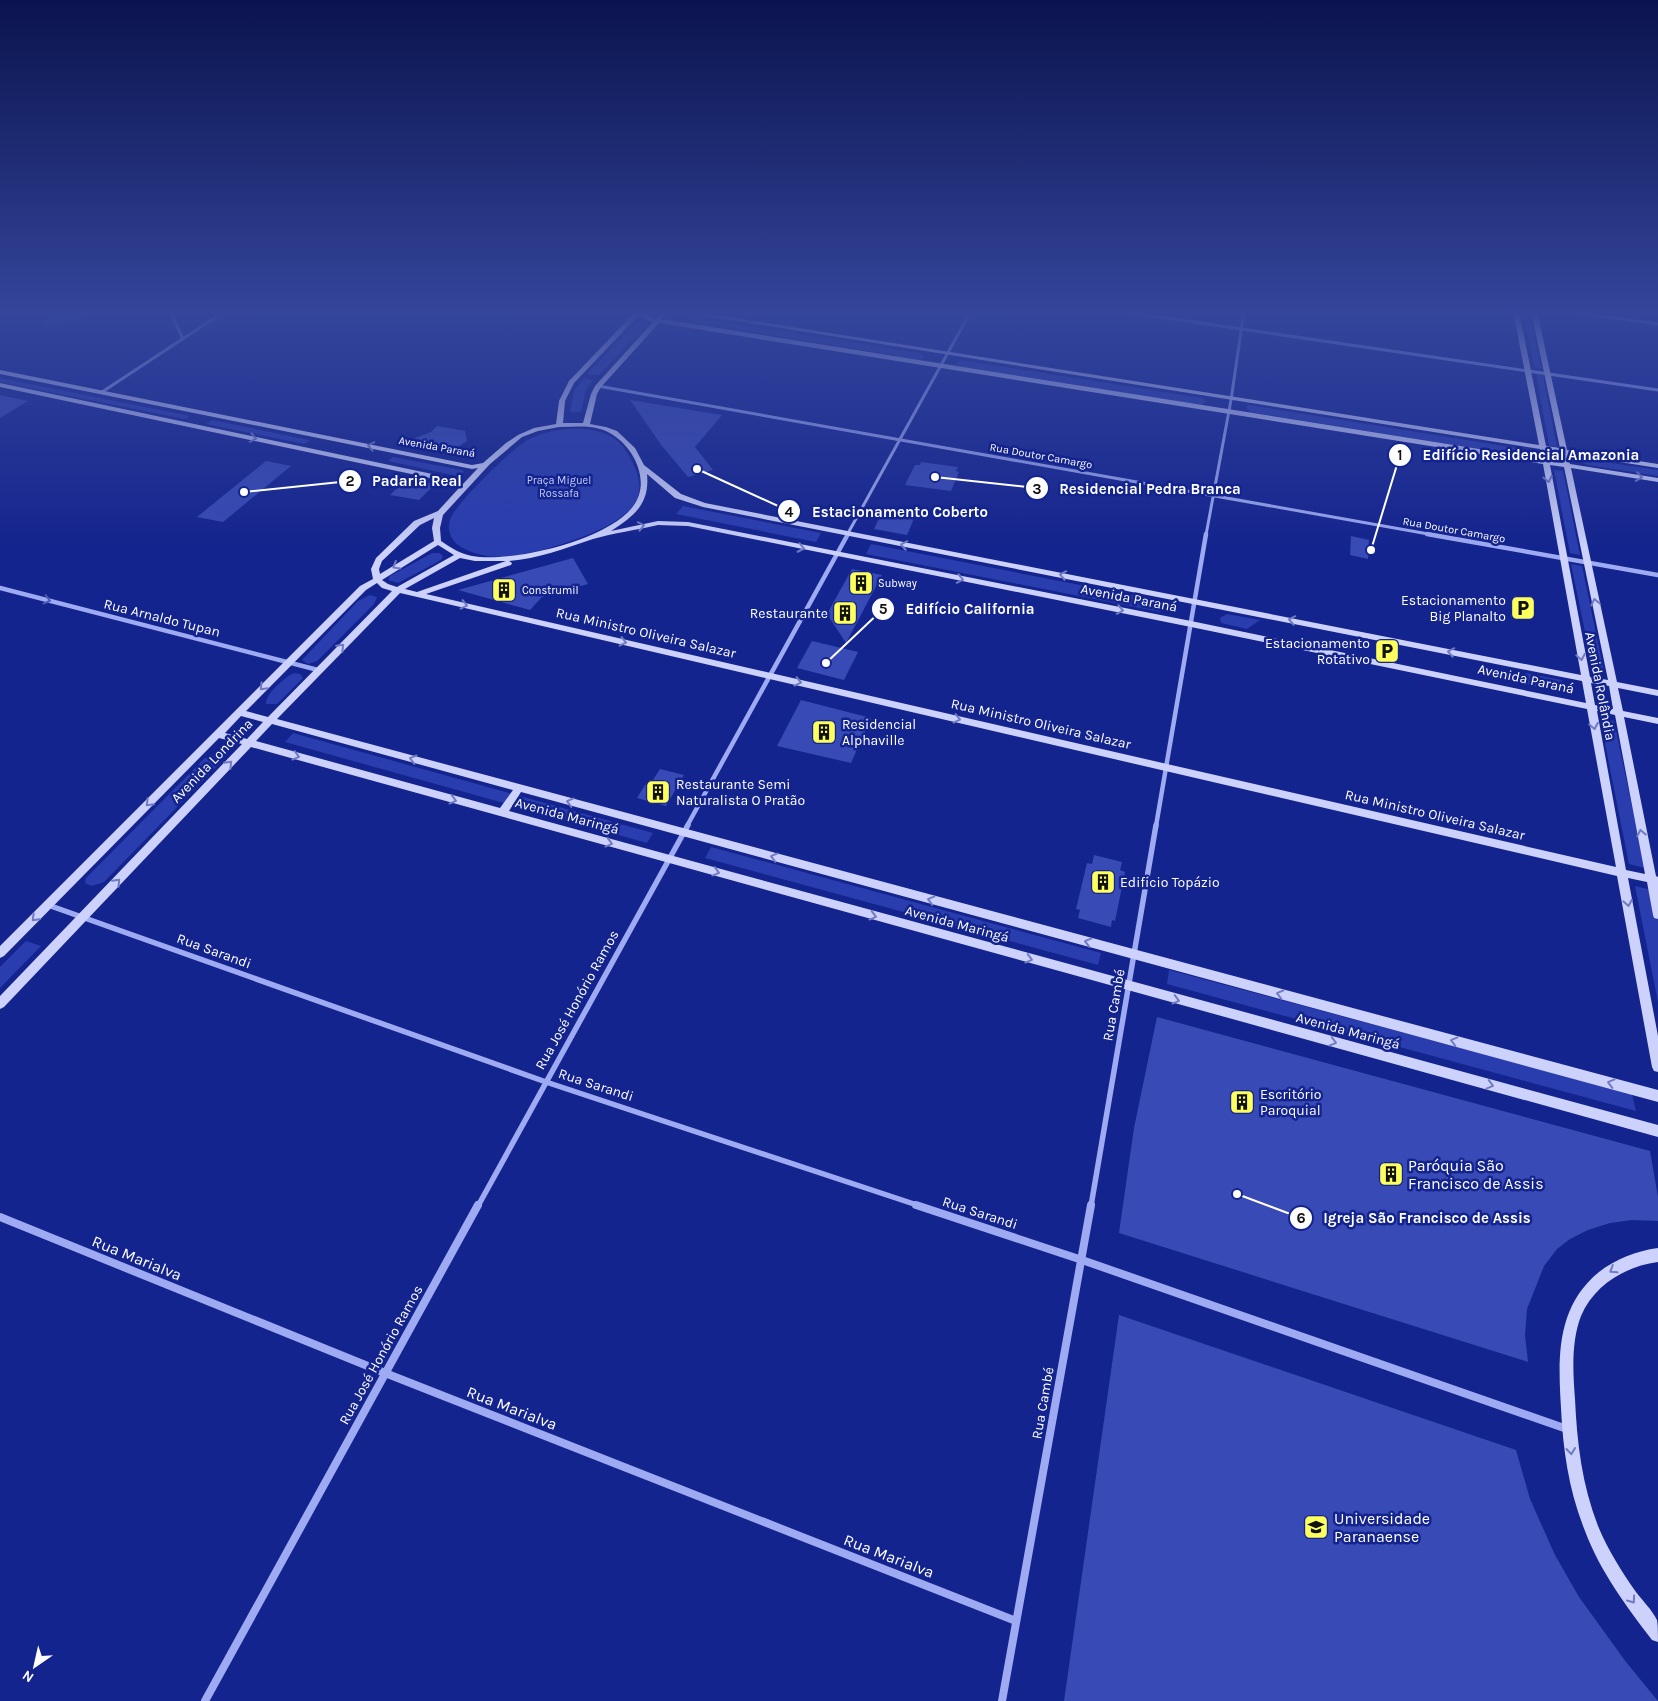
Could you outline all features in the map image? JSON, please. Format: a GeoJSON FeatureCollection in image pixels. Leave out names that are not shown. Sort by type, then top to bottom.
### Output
{"type":"FeatureCollection","features":[{"type":"Feature","properties":{"kind":"street"},"geometry":{"type":"LineString","coordinates":[[25,390],[456,481],[464,489]]}},
{"type":"Feature","properties":{"kind":"street","name":"Avenida Paraná"},"geometry":{"type":"LineString","coordinates":[[94,390],[472,467],[487,465]]}},
{"type":"Feature","properties":{"kind":"street"},"geometry":{"type":"LineString","coordinates":[[559,426],[562,401],[567,390]]}},
{"type":"Feature","properties":{"kind":"street"},"geometry":{"type":"LineString","coordinates":[[586,426],[596,390]]}},
{"type":"Feature","properties":{"kind":"street","name":"Rua Doutor Camargo"},"geometry":{"type":"LineString","coordinates":[[622,390],[1658,574]]}},
{"type":"Feature","properties":{"kind":"street","name":"Rua José Honório Ramos"},"geometry":{"type":"LineString","coordinates":[[205,1701],[926,390]]}},
{"type":"Feature","properties":{"kind":"street"},"geometry":{"type":"LineString","coordinates":[[1096,390],[1658,480]]}},
{"type":"Feature","properties":{"kind":"street"},"geometry":{"type":"LineString","coordinates":[[1171,390],[1658,466]]}},
{"type":"Feature","properties":{"kind":"street","name":"Rua Cambé"},"geometry":{"type":"LineString","coordinates":[[1002,1701],[1082,1260],[1194,600],[1232,390]]}},
{"type":"Feature","properties":{"kind":"street","name":"Avenida Rolândia"},"geometry":{"type":"LineString","coordinates":[[1532,390],[1584,678],[1658,1067]]}},
{"type":"Feature","properties":{"kind":"street","name":"Avenida Rolândia"},"geometry":{"type":"LineString","coordinates":[[1550,390],[1654,880],[1658,915]]}},
{"type":"Feature","properties":{"kind":"street"},"geometry":{"type":"LineString","coordinates":[[192,426],[208,414]]}},
{"type":"Feature","properties":{"kind":"street"},"geometry":{"type":"LineString","coordinates":[[376,578],[374,569],[379,560],[417,523],[442,512],[487,465],[515,439],[526,433],[559,426],[604,428],[617,433],[632,448],[645,475],[645,488],[638,506],[622,522],[594,537],[417,594]]}},
{"type":"Feature","properties":{"kind":"street"},"geometry":{"type":"LineString","coordinates":[[374,463],[389,450]]}},
{"type":"Feature","properties":{"kind":"street","name":"Avenida Paraná"},"geometry":{"type":"LineString","coordinates":[[641,466],[678,496],[690,502],[1658,693]]}},
{"type":"Feature","properties":{"kind":"street"},"geometry":{"type":"LineString","coordinates":[[442,512],[436,530],[438,542],[460,555],[487,560],[524,558]]}},
{"type":"Feature","properties":{"kind":"street","name":"Avenida Paraná"},"geometry":{"type":"LineString","coordinates":[[594,537],[641,526],[674,522],[1191,624],[1658,722]]}},
{"type":"Feature","properties":{"kind":"street","name":"Avenida Londrina"},"geometry":{"type":"LineString","coordinates":[[0,953],[363,588],[376,578],[438,542]]}},
{"type":"Feature","properties":{"kind":"street","name":"Avenida Londrina"},"geometry":{"type":"LineString","coordinates":[[0,1004],[318,670],[398,590],[460,555]]}},
{"type":"Feature","properties":{"kind":"street","name":"Rua Ministro Oliveira Salazar"},"geometry":{"type":"LineString","coordinates":[[376,578],[385,586],[398,590],[1654,880]]}},
{"type":"Feature","properties":{"kind":"street","name":"Rua Arnaldo Tupan"},"geometry":{"type":"LineString","coordinates":[[0,588],[318,670]]}},
{"type":"Feature","properties":{"kind":"street","name":"Avenida Maringá"},"geometry":{"type":"LineString","coordinates":[[239,712],[1658,1096]]}},
{"type":"Feature","properties":{"kind":"street","name":"Avenida Maringá"},"geometry":{"type":"LineString","coordinates":[[217,734],[1129,987],[1658,1131]]}},
{"type":"Feature","properties":{"kind":"street"},"geometry":{"type":"LineString","coordinates":[[502,813],[519,788]]}},
{"type":"Feature","properties":{"kind":"street","name":"Rua Sarandi"},"geometry":{"type":"LineString","coordinates":[[48,905],[546,1082],[1082,1260],[1569,1430]]}},
{"type":"Feature","properties":{"kind":"street","name":"Rua Marialva"},"geometry":{"type":"LineString","coordinates":[[0,1217],[386,1373],[1016,1621]]}},
{"type":"Feature","properties":{"kind":"street"},"geometry":{"type":"LineString","coordinates":[[1658,1255],[1641,1256],[1624,1264],[1591,1285],[1581,1299],[1573,1316],[1567,1350],[1569,1430],[1576,1485],[1598,1545],[1620,1583],[1658,1634]]}},
{"type":"Feature","properties":{"kind":"green space"},"geometry":{"type":"Polygon","coordinates":[[[42,390],[62,390],[190,416],[185,419],[42,390]]]}},
{"type":"Feature","properties":{"kind":"green space"},"geometry":{"type":"Polygon","coordinates":[[[586,390],[581,412],[570,412],[574,391],[586,390]]]}},
{"type":"Feature","properties":{"kind":"green space"},"geometry":{"type":"Polygon","coordinates":[[[1110,390],[1153,390],[1202,398],[1206,401],[1201,405],[1110,390]]]}},
{"type":"Feature","properties":{"kind":"green space"},"geometry":{"type":"Polygon","coordinates":[[[1539,390],[1546,390],[1557,447],[1549,445],[1539,390]]]}},
{"type":"Feature","properties":{"kind":"green space"},"geometry":{"type":"Polygon","coordinates":[[[1249,405],[1516,448],[1521,453],[1517,455],[1250,412],[1246,407],[1249,405]]]}},
{"type":"Feature","properties":{"kind":"green space"},"geometry":{"type":"Polygon","coordinates":[[[212,420],[309,441],[304,444],[206,424],[212,420]]]}},
{"type":"Feature","properties":{"kind":"green space","name":"Praça Miguel Rossafa"},"geometry":{"type":"Polygon","coordinates":[[[586,429],[603,433],[617,441],[628,454],[638,477],[639,489],[636,501],[628,512],[597,531],[577,539],[517,555],[503,557],[485,556],[473,553],[457,544],[450,533],[450,520],[461,503],[484,478],[526,441],[547,432],[586,429]]]}},
{"type":"Feature","properties":{"kind":"green space"},"geometry":{"type":"Polygon","coordinates":[[[393,457],[462,470],[464,472],[457,476],[388,461],[393,457]]]}},
{"type":"Feature","properties":{"kind":"green space"},"geometry":{"type":"Polygon","coordinates":[[[1585,459],[1658,470],[1658,476],[1588,465],[1583,463],[1585,459]]]}},
{"type":"Feature","properties":{"kind":"green space"},"geometry":{"type":"Polygon","coordinates":[[[1554,470],[1563,471],[1580,555],[1570,553],[1554,470]]]}},
{"type":"Feature","properties":{"kind":"green space"},"geometry":{"type":"Polygon","coordinates":[[[683,506],[821,533],[816,542],[676,514],[683,506]]]}},
{"type":"Feature","properties":{"kind":"green space"},"geometry":{"type":"Polygon","coordinates":[[[871,544],[1162,601],[1160,612],[866,554],[871,544]]]}},
{"type":"Feature","properties":{"kind":"green space"},"geometry":{"type":"Polygon","coordinates":[[[432,553],[439,553],[443,556],[441,560],[398,583],[388,580],[390,576],[432,553]]]}},
{"type":"Feature","properties":{"kind":"green space"},"geometry":{"type":"Polygon","coordinates":[[[1571,564],[1582,566],[1604,672],[1593,670],[1571,564]]]}},
{"type":"Feature","properties":{"kind":"green space"},"geometry":{"type":"Polygon","coordinates":[[[370,595],[377,597],[374,604],[317,661],[308,664],[302,660],[358,601],[370,595]]]}},
{"type":"Feature","properties":{"kind":"green space"},"geometry":{"type":"Polygon","coordinates":[[[1227,614],[1260,620],[1247,629],[1221,623],[1220,618],[1227,614]]]}},
{"type":"Feature","properties":{"kind":"green space"},"geometry":{"type":"Polygon","coordinates":[[[294,673],[300,674],[303,678],[277,704],[266,704],[272,691],[294,673]]]}},
{"type":"Feature","properties":{"kind":"green space"},"geometry":{"type":"Polygon","coordinates":[[[1526,673],[1561,680],[1568,688],[1564,692],[1519,683],[1526,673]]]}},
{"type":"Feature","properties":{"kind":"green space"},"geometry":{"type":"Polygon","coordinates":[[[1600,718],[1614,721],[1645,868],[1629,864],[1600,718]]]}},
{"type":"Feature","properties":{"kind":"green space"},"geometry":{"type":"Polygon","coordinates":[[[293,733],[653,833],[647,843],[285,742],[293,733]]]}},
{"type":"Feature","properties":{"kind":"green space"},"geometry":{"type":"Polygon","coordinates":[[[211,755],[222,758],[221,762],[104,882],[92,886],[85,883],[86,878],[204,759],[211,755]]]}},
{"type":"Feature","properties":{"kind":"green space"},"geometry":{"type":"Polygon","coordinates":[[[711,847],[1101,953],[1098,965],[705,858],[711,847]]]}},
{"type":"Feature","properties":{"kind":"green space"},"geometry":{"type":"Polygon","coordinates":[[[1635,886],[1652,890],[1658,920],[1658,1002],[1635,886]]]}},
{"type":"Feature","properties":{"kind":"green space"},"geometry":{"type":"Polygon","coordinates":[[[26,941],[41,946],[0,988],[0,967],[26,941]]]}},
{"type":"Feature","properties":{"kind":"green space"},"geometry":{"type":"Polygon","coordinates":[[[1169,970],[1632,1094],[1636,1111],[1167,984],[1169,970]]]}},
{"type":"Feature","properties":{"kind":"building"},"geometry":{"type":"Polygon","coordinates":[[[0,395],[28,401],[0,418],[0,395]]]}},
{"type":"Feature","properties":{"kind":"building"},"geometry":{"type":"Polygon","coordinates":[[[630,400],[722,415],[695,447],[713,470],[688,477],[662,446],[630,400]]]}},
{"type":"Feature","properties":{"kind":"building"},"geometry":{"type":"Polygon","coordinates":[[[437,426],[465,431],[467,441],[452,451],[407,441],[431,432],[437,426]]]}},
{"type":"Feature","properties":{"kind":"building"},"geometry":{"type":"Polygon","coordinates":[[[266,461],[291,466],[223,522],[197,517],[266,461]]]}},
{"type":"Feature","properties":{"kind":"building"},"geometry":{"type":"Polygon","coordinates":[[[921,462],[958,467],[956,471],[959,472],[951,491],[905,485],[915,465],[920,465],[921,462]]]}},
{"type":"Feature","properties":{"kind":"building"},"geometry":{"type":"Polygon","coordinates":[[[407,479],[435,484],[419,500],[390,495],[407,479]]]}},
{"type":"Feature","properties":{"kind":"building"},"geometry":{"type":"Polygon","coordinates":[[[883,510],[915,516],[907,535],[874,529],[883,510]]]}},
{"type":"Feature","properties":{"kind":"building"},"geometry":{"type":"Polygon","coordinates":[[[1351,536],[1369,540],[1368,559],[1350,555],[1351,536]]]}},
{"type":"Feature","properties":{"kind":"building"},"geometry":{"type":"Polygon","coordinates":[[[573,558],[588,584],[542,597],[530,610],[458,590],[573,558]]]}},
{"type":"Feature","properties":{"kind":"building"},"geometry":{"type":"Polygon","coordinates":[[[852,569],[882,575],[846,643],[827,614],[852,569]]]}},
{"type":"Feature","properties":{"kind":"building"},"geometry":{"type":"Polygon","coordinates":[[[812,641],[858,652],[844,680],[797,668],[812,641]]]}},
{"type":"Feature","properties":{"kind":"building","name":"Residencial Alphaville"},"geometry":{"type":"Polygon","coordinates":[[[801,700],[871,718],[851,763],[777,746],[801,700]]]}},
{"type":"Feature","properties":{"kind":"building","name":"Restaurante Semi Naturalista O Pratão"},"geometry":{"type":"Polygon","coordinates":[[[660,769],[684,775],[666,806],[637,798],[645,785],[649,786],[660,769]]]}},
{"type":"Feature","properties":{"kind":"building","name":"Edificio Topázio"},"geometry":{"type":"Polygon","coordinates":[[[1094,855],[1122,862],[1120,870],[1125,872],[1115,921],[1112,920],[1111,927],[1078,918],[1080,910],[1076,909],[1087,863],[1092,864],[1094,855]]]}},
{"type":"Feature","properties":{"kind":"building","name":"Paróquia São Francisco de Assis"},"geometry":{"type":"Polygon","coordinates":[[[1157,1017],[1650,1151],[1658,1197],[1658,1221],[1632,1220],[1610,1223],[1588,1230],[1570,1239],[1557,1249],[1544,1266],[1527,1309],[1525,1335],[1528,1362],[1119,1233],[1134,1128],[1157,1017]]]}},
{"type":"Feature","properties":{"kind":"building","name":"Universidade Paranaense"},"geometry":{"type":"Polygon","coordinates":[[[1119,1315],[1516,1450],[1530,1499],[1555,1555],[1579,1597],[1626,1662],[1658,1701],[1064,1701],[1119,1315]]]}},
{"type":"Feature","properties":{"kind":"place","name":"Estacionamento Coberto"},"geometry":{"type":"Point","coordinates":[697,469]}},
{"type":"Feature","properties":{"kind":"place","name":"Residencial Pedra Branca"},"geometry":{"type":"Point","coordinates":[935,477]}},
{"type":"Feature","properties":{"kind":"place","name":"Padaria Real"},"geometry":{"type":"Point","coordinates":[244,492]}},
{"type":"Feature","properties":{"kind":"place","name":"Edifício Residencial Amazonia"},"geometry":{"type":"Point","coordinates":[1371,550]}},
{"type":"Feature","properties":{"kind":"place","name":"Subway"},"geometry":{"type":"Point","coordinates":[861,583]}},
{"type":"Feature","properties":{"kind":"place","name":"Construmil"},"geometry":{"type":"Point","coordinates":[504,590]}},
{"type":"Feature","properties":{"kind":"place","name":"Estacionamento Big Planalto"},"geometry":{"type":"Point","coordinates":[1523,608]}},
{"type":"Feature","properties":{"kind":"place","name":"Restaurante"},"geometry":{"type":"Point","coordinates":[845,613]}},
{"type":"Feature","properties":{"kind":"place","name":"Estacionamento Rotativo"},"geometry":{"type":"Point","coordinates":[1387,651]}},
{"type":"Feature","properties":{"kind":"place","name":"Edifício California"},"geometry":{"type":"Point","coordinates":[826,663]}},
{"type":"Feature","properties":{"kind":"place","name":"Residencial Alphaville"},"geometry":{"type":"Point","coordinates":[824,732]}},
{"type":"Feature","properties":{"kind":"place","name":"Restaurante Semi Naturalista O Pratão"},"geometry":{"type":"Point","coordinates":[658,792]}},
{"type":"Feature","properties":{"kind":"place","name":"Edificio Topázio"},"geometry":{"type":"Point","coordinates":[1103,882]}},
{"type":"Feature","properties":{"kind":"place","name":"Escritório Paroquial"},"geometry":{"type":"Point","coordinates":[1242,1102]}},
{"type":"Feature","properties":{"kind":"place","name":"Paróquia São Francisco de Assis"},"geometry":{"type":"Point","coordinates":[1391,1174]}},
{"type":"Feature","properties":{"kind":"place","name":"Igreja São Francisco de Assis"},"geometry":{"type":"Point","coordinates":[1237,1194]}},
{"type":"Feature","properties":{"kind":"place","name":"Universidade Paranaense"},"geometry":{"type":"Point","coordinates":[1316,1527]}}]}
